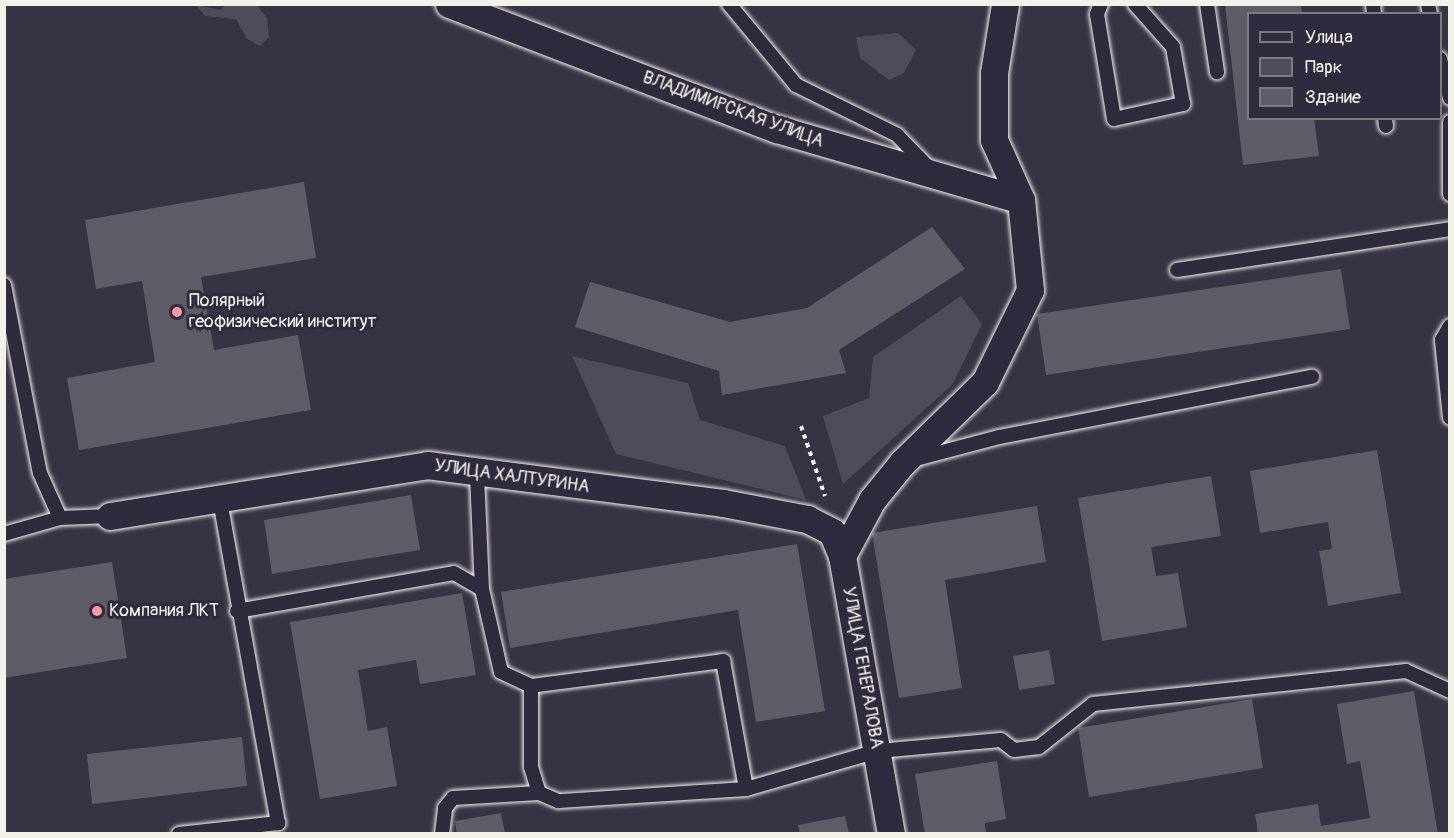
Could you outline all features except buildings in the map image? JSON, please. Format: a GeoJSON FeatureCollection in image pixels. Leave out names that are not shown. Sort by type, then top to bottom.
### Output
{"type":"FeatureCollection","features":[{"type":"Feature","properties":{"kind":"street","name":"ВЛАДИМИРСКАЯ УЛИЦА"},"geometry":{"type":"LineString","coordinates":[[449,4],[777,129],[1022,200]]}},
{"type":"Feature","properties":{"kind":"street"},"geometry":{"type":"LineString","coordinates":[[842,556],[872,500],[902,463],[985,382],[1030,290],[1022,200],[994,140],[994,73],[1005,4]]}},
{"type":"Feature","properties":{"kind":"street","name":"УЛИЦА ХАЛТУРИНА"},"geometry":{"type":"LineString","coordinates":[[110,516],[427,465],[477,475],[723,503],[807,519]]}},
{"type":"Feature","properties":{"kind":"street","name":"УЛИЦА ГЕНЕРАЛОВА"},"geometry":{"type":"LineString","coordinates":[[807,519],[832,532],[842,556],[891,834]]}},
{"type":"Feature","properties":{"kind":"lane"},"geometry":{"type":"LineString","coordinates":[[729,4],[796,85],[897,135],[935,175]]}},
{"type":"Feature","properties":{"kind":"lane"},"geometry":{"type":"LineString","coordinates":[[1101,4],[1097,14],[1114,119],[1183,104],[1173,48],[1135,4]]}},
{"type":"Feature","properties":{"kind":"lane"},"geometry":{"type":"LineString","coordinates":[[1207,4],[1217,72]]}},
{"type":"Feature","properties":{"kind":"lane"},"geometry":{"type":"LineString","coordinates":[[1442,68],[1449,98]]}},
{"type":"Feature","properties":{"kind":"lane"},"geometry":{"type":"LineString","coordinates":[[1449,122],[1449,194]]}},
{"type":"Feature","properties":{"kind":"lane"},"geometry":{"type":"LineString","coordinates":[[1177,270],[1449,229]]}},
{"type":"Feature","properties":{"kind":"lane"},"geometry":{"type":"LineString","coordinates":[[4,285],[40,473],[60,518]]}},
{"type":"Feature","properties":{"kind":"lane"},"geometry":{"type":"LineString","coordinates":[[1449,326],[1442,340],[1449,418]]}},
{"type":"Feature","properties":{"kind":"lane"},"geometry":{"type":"LineString","coordinates":[[902,463],[999,437],[1312,377]]}},
{"type":"Feature","properties":{"kind":"lane"},"geometry":{"type":"LineString","coordinates":[[477,475],[482,590],[501,672],[531,686],[723,661],[746,789]]}},
{"type":"Feature","properties":{"kind":"lane"},"geometry":{"type":"LineString","coordinates":[[179,834],[278,823],[237,611],[220,500]]}},
{"type":"Feature","properties":{"kind":"lane"},"geometry":{"type":"LineString","coordinates":[[4,534],[60,518],[110,516]]}},
{"type":"Feature","properties":{"kind":"lane"},"geometry":{"type":"LineString","coordinates":[[237,611],[453,573],[482,590]]}},
{"type":"Feature","properties":{"kind":"lane"},"geometry":{"type":"LineString","coordinates":[[442,834],[445,808],[453,798],[539,793],[558,801],[746,789],[878,751],[1001,740],[1014,750],[1039,747],[1093,704],[1240,686],[1406,671],[1449,691]]}},
{"type":"Feature","properties":{"kind":"lane"},"geometry":{"type":"LineString","coordinates":[[531,686],[531,768],[539,793]]}},
{"type":"Feature","properties":{"kind":"path"},"geometry":{"type":"LineString","coordinates":[[801,426],[826,500]]}},
{"type":"Feature","properties":{"kind":"green space"},"geometry":{"type":"Polygon","coordinates":[[[196,5],[220,10],[226,5],[257,5],[267,18],[269,37],[260,46],[247,39],[236,19],[205,16],[196,5]]]}},
{"type":"Feature","properties":{"kind":"green space"},"geometry":{"type":"Polygon","coordinates":[[[898,33],[916,50],[904,73],[889,80],[860,58],[856,37],[898,33]]]}},
{"type":"Feature","properties":{"kind":"green space"},"geometry":{"type":"Polygon","coordinates":[[[961,296],[982,324],[953,384],[843,484],[823,416],[869,398],[873,357],[961,296]]]}},
{"type":"Feature","properties":{"kind":"green space"},"geometry":{"type":"Polygon","coordinates":[[[572,356],[688,383],[700,420],[785,446],[806,500],[616,454],[572,356]]]}},
{"type":"Feature","properties":{"kind":"place","name":"Полярный геофизический институт"},"geometry":{"type":"Point","coordinates":[177,312]}},
{"type":"Feature","properties":{"kind":"place","name":"Компания ЛКТ"},"geometry":{"type":"Point","coordinates":[97,611]}}]}
